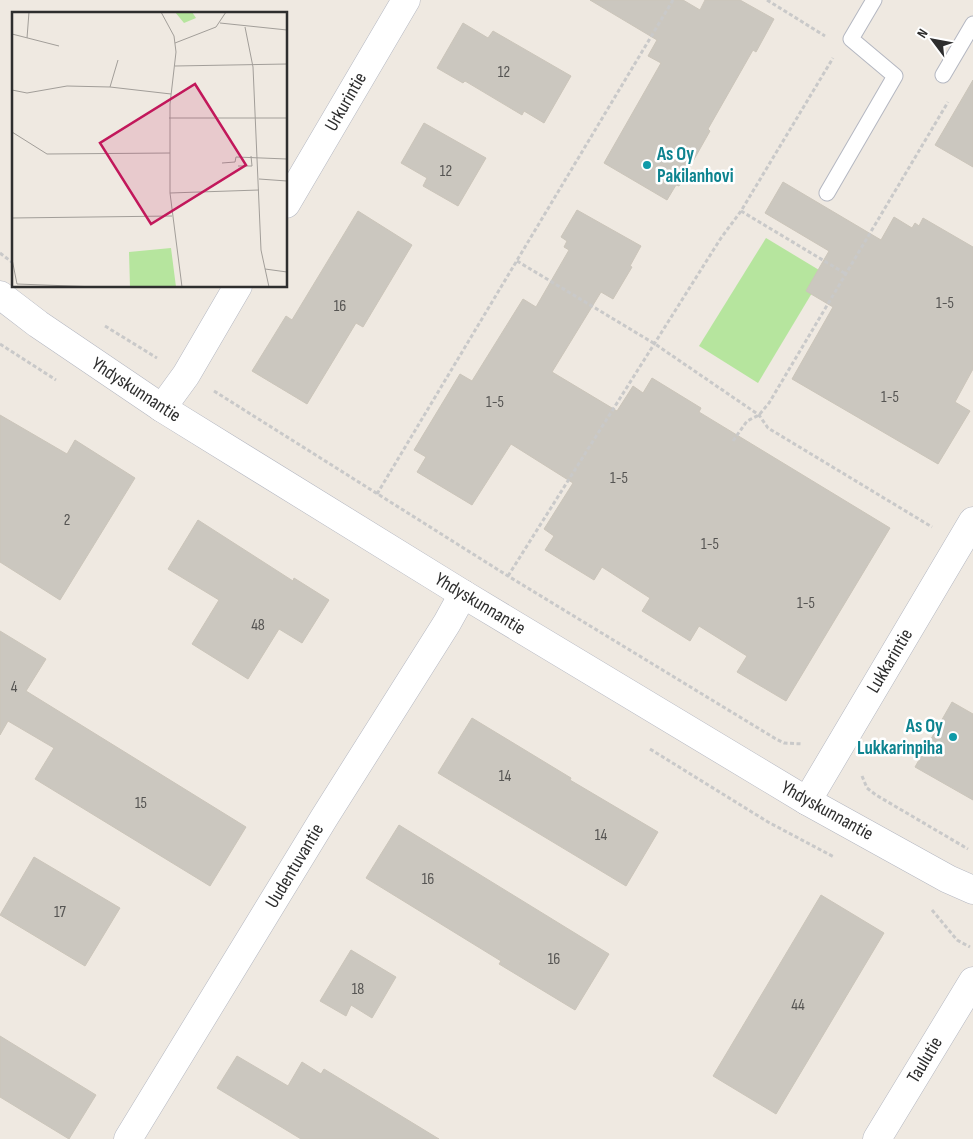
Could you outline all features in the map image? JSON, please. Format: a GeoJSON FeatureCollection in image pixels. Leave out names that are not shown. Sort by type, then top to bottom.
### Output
{"type":"FeatureCollection","features":[{"type":"Feature","properties":{"kind":"street","name":"Urkurintie"},"geometry":{"type":"LineString","coordinates":[[288,201],[406,0]]}},
{"type":"Feature","properties":{"kind":"street"},"geometry":{"type":"LineString","coordinates":[[162,408],[186,375],[237,288]]}},
{"type":"Feature","properties":{"kind":"street","name":"Yhdyskunnantie"},"geometry":{"type":"LineString","coordinates":[[0,295],[38,324],[162,408],[463,594],[807,801],[973,890]]}},
{"type":"Feature","properties":{"kind":"street","name":"Lukkarintie"},"geometry":{"type":"LineString","coordinates":[[807,801],[966,533]]}},
{"type":"Feature","properties":{"kind":"street","name":"Uudentuvantie"},"geometry":{"type":"LineString","coordinates":[[128,1139],[324,818],[447,623],[463,594]]}},
{"type":"Feature","properties":{"kind":"street","name":"Taulutie"},"geometry":{"type":"LineString","coordinates":[[877,1139],[973,981]]}},
{"type":"Feature","properties":{"kind":"lane"},"geometry":{"type":"LineString","coordinates":[[827,193],[895,76],[846,42],[874,0]]}},
{"type":"Feature","properties":{"kind":"lane"},"geometry":{"type":"LineString","coordinates":[[943,75],[973,24]]}},
{"type":"Feature","properties":{"kind":"path"},"geometry":{"type":"LineString","coordinates":[[377,494],[673,0]]}},
{"type":"Feature","properties":{"kind":"path"},"geometry":{"type":"LineString","coordinates":[[508,576],[721,238],[741,211],[846,42],[768,0]]}},
{"type":"Feature","properties":{"kind":"path"},"geometry":{"type":"LineString","coordinates":[[733,441],[747,421],[759,415],[769,403],[952,95]]}},
{"type":"Feature","properties":{"kind":"path"},"geometry":{"type":"LineString","coordinates":[[741,211],[846,274]]}},
{"type":"Feature","properties":{"kind":"path"},"geometry":{"type":"LineString","coordinates":[[0,253],[12,262]]}},
{"type":"Feature","properties":{"kind":"path"},"geometry":{"type":"LineString","coordinates":[[517,261],[655,344],[759,415],[768,428],[966,533]]}},
{"type":"Feature","properties":{"kind":"path"},"geometry":{"type":"LineString","coordinates":[[104,326],[222,396],[508,576],[776,739],[784,743],[811,744],[861,773],[867,788],[876,795],[973,851]]}},
{"type":"Feature","properties":{"kind":"green space"},"geometry":{"type":"Polygon","coordinates":[[[766,238],[824,273],[758,383],[699,346],[766,238]]]}},
{"type":"Feature","properties":{"kind":"building","name":"As Oy Pakilanhovi"},"geometry":{"type":"Polygon","coordinates":[[[590,0],[683,0],[700,10],[705,0],[740,0],[774,19],[756,52],[753,50],[708,129],[710,131],[679,186],[676,185],[667,200],[604,163],[661,63],[648,56],[657,40],[590,0]]]}},
{"type":"Feature","properties":{"kind":"building"},"geometry":{"type":"Polygon","coordinates":[[[463,23],[488,38],[493,31],[571,76],[544,123],[524,111],[522,115],[465,81],[463,83],[437,68],[463,23]]]}},
{"type":"Feature","properties":{"kind":"building"},"geometry":{"type":"Polygon","coordinates":[[[973,80],[973,167],[935,145],[973,80]]]}},
{"type":"Feature","properties":{"kind":"building"},"geometry":{"type":"Polygon","coordinates":[[[424,123],[486,158],[458,206],[423,186],[427,178],[401,163],[424,123]]]}},
{"type":"Feature","properties":{"kind":"building"},"geometry":{"type":"Polygon","coordinates":[[[783,182],[881,240],[894,217],[912,228],[915,223],[919,226],[923,218],[973,247],[973,369],[955,402],[970,411],[938,464],[792,379],[833,307],[806,291],[829,251],[765,213],[783,182]]]}},
{"type":"Feature","properties":{"kind":"building"},"geometry":{"type":"Polygon","coordinates":[[[577,210],[641,246],[630,266],[632,267],[613,299],[601,292],[552,372],[617,411],[633,386],[643,393],[652,378],[701,408],[699,412],[890,528],[786,701],[737,672],[747,656],[699,626],[690,641],[642,611],[650,598],[602,567],[594,580],[545,550],[554,536],[544,529],[573,483],[511,444],[472,505],[417,472],[426,457],[414,450],[460,374],[472,381],[523,299],[536,307],[569,250],[564,247],[567,241],[561,237],[577,210]]]}},
{"type":"Feature","properties":{"kind":"building"},"geometry":{"type":"Polygon","coordinates":[[[358,211],[412,245],[363,327],[356,323],[307,404],[252,371],[286,316],[292,320],[358,211]]]}},
{"type":"Feature","properties":{"kind":"building"},"geometry":{"type":"Polygon","coordinates":[[[0,415],[67,454],[75,440],[135,478],[60,600],[0,562],[0,415]]]}},
{"type":"Feature","properties":{"kind":"building"},"geometry":{"type":"Polygon","coordinates":[[[198,520],[293,581],[294,578],[329,600],[302,643],[279,629],[248,679],[192,644],[219,600],[168,569],[198,520]]]}},
{"type":"Feature","properties":{"kind":"building"},"geometry":{"type":"Polygon","coordinates":[[[0,631],[46,659],[26,691],[246,827],[210,886],[35,779],[54,748],[8,721],[0,735],[0,631]]]}},
{"type":"Feature","properties":{"kind":"building","name":"As Oy Lukkarinpiha"},"geometry":{"type":"Polygon","coordinates":[[[952,702],[973,714],[973,800],[915,767],[952,702]]]}},
{"type":"Feature","properties":{"kind":"building"},"geometry":{"type":"Polygon","coordinates":[[[472,718],[571,778],[570,780],[658,832],[626,886],[438,773],[472,718]]]}},
{"type":"Feature","properties":{"kind":"building"},"geometry":{"type":"Polygon","coordinates":[[[399,825],[609,954],[575,1010],[499,964],[501,961],[366,878],[399,825]]]}},
{"type":"Feature","properties":{"kind":"building"},"geometry":{"type":"Polygon","coordinates":[[[34,857],[120,908],[85,966],[0,915],[34,857]]]}},
{"type":"Feature","properties":{"kind":"building"},"geometry":{"type":"Polygon","coordinates":[[[821,895],[884,933],[776,1114],[713,1076],[821,895]]]}},
{"type":"Feature","properties":{"kind":"building"},"geometry":{"type":"Polygon","coordinates":[[[351,950],[396,977],[372,1018],[351,1005],[346,1016],[320,1001],[351,950]]]}},
{"type":"Feature","properties":{"kind":"building"},"geometry":{"type":"Polygon","coordinates":[[[0,1036],[96,1095],[69,1139],[0,1097],[0,1036]]]}},
{"type":"Feature","properties":{"kind":"building"},"geometry":{"type":"Polygon","coordinates":[[[237,1056],[288,1086],[302,1062],[321,1074],[324,1069],[439,1139],[301,1139],[217,1088],[237,1056]]]}},
{"type":"Feature","properties":{"kind":"place","name":"As Oy Pakilanhovi"},"geometry":{"type":"Point","coordinates":[647,165]}},
{"type":"Feature","properties":{"kind":"place","name":"As Oy Lukkarinpiha"},"geometry":{"type":"Point","coordinates":[953,737]}}]}
